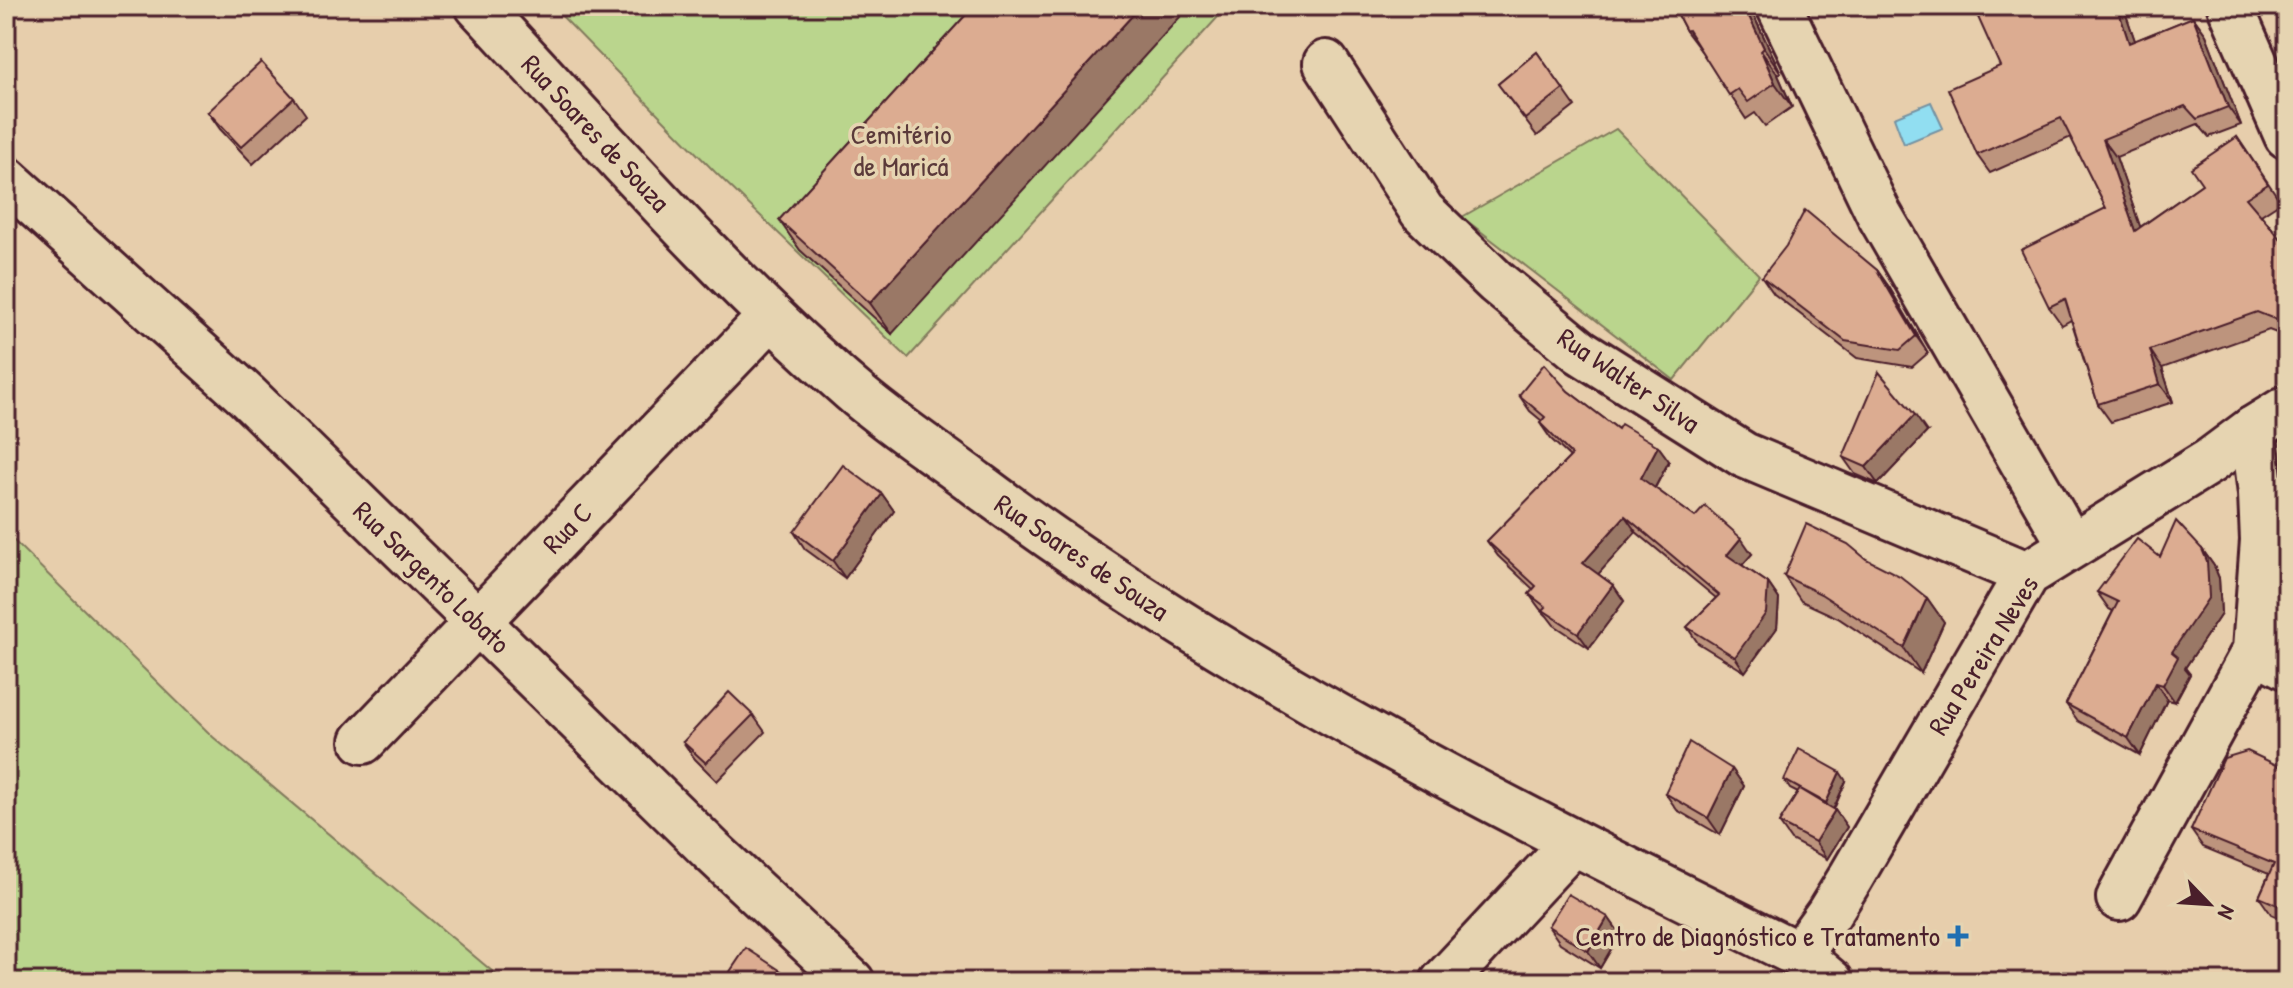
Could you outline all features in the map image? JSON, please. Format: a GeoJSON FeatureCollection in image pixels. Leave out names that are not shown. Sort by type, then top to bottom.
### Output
{"type":"FeatureCollection","features":[{"type":"Feature","properties":{"kind":"street","name":"Rua Soares de Souza"},"geometry":{"type":"LineString","coordinates":[[478,6],[702,247],[771,316],[855,393],[1044,534],[1183,626],[1308,700],[1573,843],[1815,968]]}},
{"type":"Feature","properties":{"kind":"street"},"geometry":{"type":"LineString","coordinates":[[1779,6],[1879,214],[2071,546]]}},
{"type":"Feature","properties":{"kind":"street"},"geometry":{"type":"LineString","coordinates":[[2230,6],[2287,136]]}},
{"type":"Feature","properties":{"kind":"street","name":"Rua Walter Silva"},"geometry":{"type":"LineString","coordinates":[[1326,63],[1422,211],[1496,282],[1581,352],[1744,455],[2027,574]]}},
{"type":"Feature","properties":{"kind":"street","name":"Rua Sargento Lobato"},"geometry":{"type":"LineString","coordinates":[[6,179],[247,396],[712,851],[852,982]]}},
{"type":"Feature","properties":{"kind":"street","name":"Rua C"},"geometry":{"type":"LineString","coordinates":[[363,741],[771,316]]}},
{"type":"Feature","properties":{"kind":"street"},"geometry":{"type":"LineString","coordinates":[[2119,898],[2271,658],[2261,494],[2270,418]]}},
{"type":"Feature","properties":{"kind":"street","name":"Rua Pereira Neves"},"geometry":{"type":"LineString","coordinates":[[1815,968],[1851,877],[2027,574],[2210,461],[2270,418]]}},
{"type":"Feature","properties":{"kind":"street"},"geometry":{"type":"LineString","coordinates":[[1443,982],[1573,843]]}},
{"type":"Feature","properties":{"kind":"green space","name":"Cemitério de Maricá"},"geometry":{"type":"Polygon","coordinates":[[[552,6],[1228,6],[908,358],[715,172],[552,6]]]}},
{"type":"Feature","properties":{"kind":"green space"},"geometry":{"type":"Polygon","coordinates":[[[1616,129],[1759,275],[1674,380],[1462,217],[1616,129]]]}},
{"type":"Feature","properties":{"kind":"green space"},"geometry":{"type":"Polygon","coordinates":[[[6,533],[213,737],[505,982],[6,982],[6,533]]]}},
{"type":"Feature","properties":{"kind":"water"},"geometry":{"type":"Polygon","coordinates":[[[1931,102],[1943,128],[1904,144],[1894,117],[1931,102]]]}},
{"type":"Feature","properties":{"kind":"building"},"geometry":{"type":"Polygon","coordinates":[[[974,6],[1141,6],[870,303],[779,220],[974,6]]]}},
{"type":"Feature","properties":{"kind":"building"},"geometry":{"type":"Polygon","coordinates":[[[1673,6],[1744,6],[1764,48],[1761,51],[1775,83],[1748,102],[1738,89],[1729,95],[1673,6]]]}},
{"type":"Feature","properties":{"kind":"building"},"geometry":{"type":"Polygon","coordinates":[[[2002,6],[2117,6],[2129,43],[2193,17],[2228,107],[2197,119],[2185,106],[2103,139],[2135,231],[2202,184],[2191,168],[2237,137],[2268,184],[2246,198],[2287,246],[2287,324],[2257,312],[2150,350],[2160,384],[2098,404],[2065,299],[2049,307],[2021,250],[2106,208],[2061,118],[1977,155],[1948,89],[2000,66],[1978,17],[2002,6]]]}},
{"type":"Feature","properties":{"kind":"building"},"geometry":{"type":"Polygon","coordinates":[[[1537,52],[1563,89],[1525,119],[1498,84],[1537,52]]]}},
{"type":"Feature","properties":{"kind":"building"},"geometry":{"type":"Polygon","coordinates":[[[261,62],[294,98],[241,147],[208,112],[261,62]]]}},
{"type":"Feature","properties":{"kind":"building"},"geometry":{"type":"Polygon","coordinates":[[[1805,210],[1877,270],[1916,336],[1900,350],[1845,341],[1762,277],[1786,246],[1805,210]]]}},
{"type":"Feature","properties":{"kind":"building"},"geometry":{"type":"Polygon","coordinates":[[[1544,364],[1568,391],[1618,429],[1621,424],[1658,446],[1641,478],[1695,517],[1705,506],[1741,538],[1727,555],[1768,583],[1766,613],[1735,657],[1687,627],[1719,595],[1625,516],[1583,563],[1613,585],[1578,633],[1543,610],[1546,607],[1529,594],[1536,586],[1487,541],[1572,455],[1540,423],[1545,417],[1519,395],[1544,364]]]}},
{"type":"Feature","properties":{"kind":"building"},"geometry":{"type":"Polygon","coordinates":[[[1879,372],[1915,415],[1866,467],[1843,457],[1879,372]]]}},
{"type":"Feature","properties":{"kind":"building"},"geometry":{"type":"Polygon","coordinates":[[[843,465],[882,494],[833,561],[794,532],[843,465]]]}},
{"type":"Feature","properties":{"kind":"building"},"geometry":{"type":"Polygon","coordinates":[[[2176,521],[2202,549],[2207,561],[2209,597],[2172,652],[2178,657],[2163,685],[2156,683],[2128,738],[2066,704],[2118,602],[2097,592],[2137,539],[2160,557],[2176,521]]]}},
{"type":"Feature","properties":{"kind":"building"},"geometry":{"type":"Polygon","coordinates":[[[1806,524],[1848,544],[1866,559],[1900,576],[1927,598],[1904,648],[1821,594],[1784,576],[1806,524]]]}},
{"type":"Feature","properties":{"kind":"building"},"geometry":{"type":"Polygon","coordinates":[[[729,692],[753,715],[706,763],[683,742],[729,692]]]}},
{"type":"Feature","properties":{"kind":"building"},"geometry":{"type":"Polygon","coordinates":[[[1689,742],[1732,769],[1708,818],[1665,793],[1689,742]]]}},
{"type":"Feature","properties":{"kind":"building"},"geometry":{"type":"Polygon","coordinates":[[[1799,749],[1840,772],[1826,803],[1784,780],[1799,749]]]}},
{"type":"Feature","properties":{"kind":"building"},"geometry":{"type":"Polygon","coordinates":[[[2247,751],[2285,769],[2287,765],[2287,909],[2259,897],[2274,864],[2191,830],[2224,758],[2247,751]]]}},
{"type":"Feature","properties":{"kind":"building"},"geometry":{"type":"Polygon","coordinates":[[[1800,789],[1835,810],[1815,842],[1779,823],[1800,789]]]}},
{"type":"Feature","properties":{"kind":"building"},"geometry":{"type":"Polygon","coordinates":[[[1568,894],[1608,917],[1588,951],[1548,926],[1568,894]]]}},
{"type":"Feature","properties":{"kind":"building"},"geometry":{"type":"Polygon","coordinates":[[[746,948],[798,982],[723,982],[746,948]]]}},
{"type":"Feature","properties":{"kind":"place","name":"Centro de Diagnóstico e Tratamento"},"geometry":{"type":"Point","coordinates":[1958,936]}}]}
